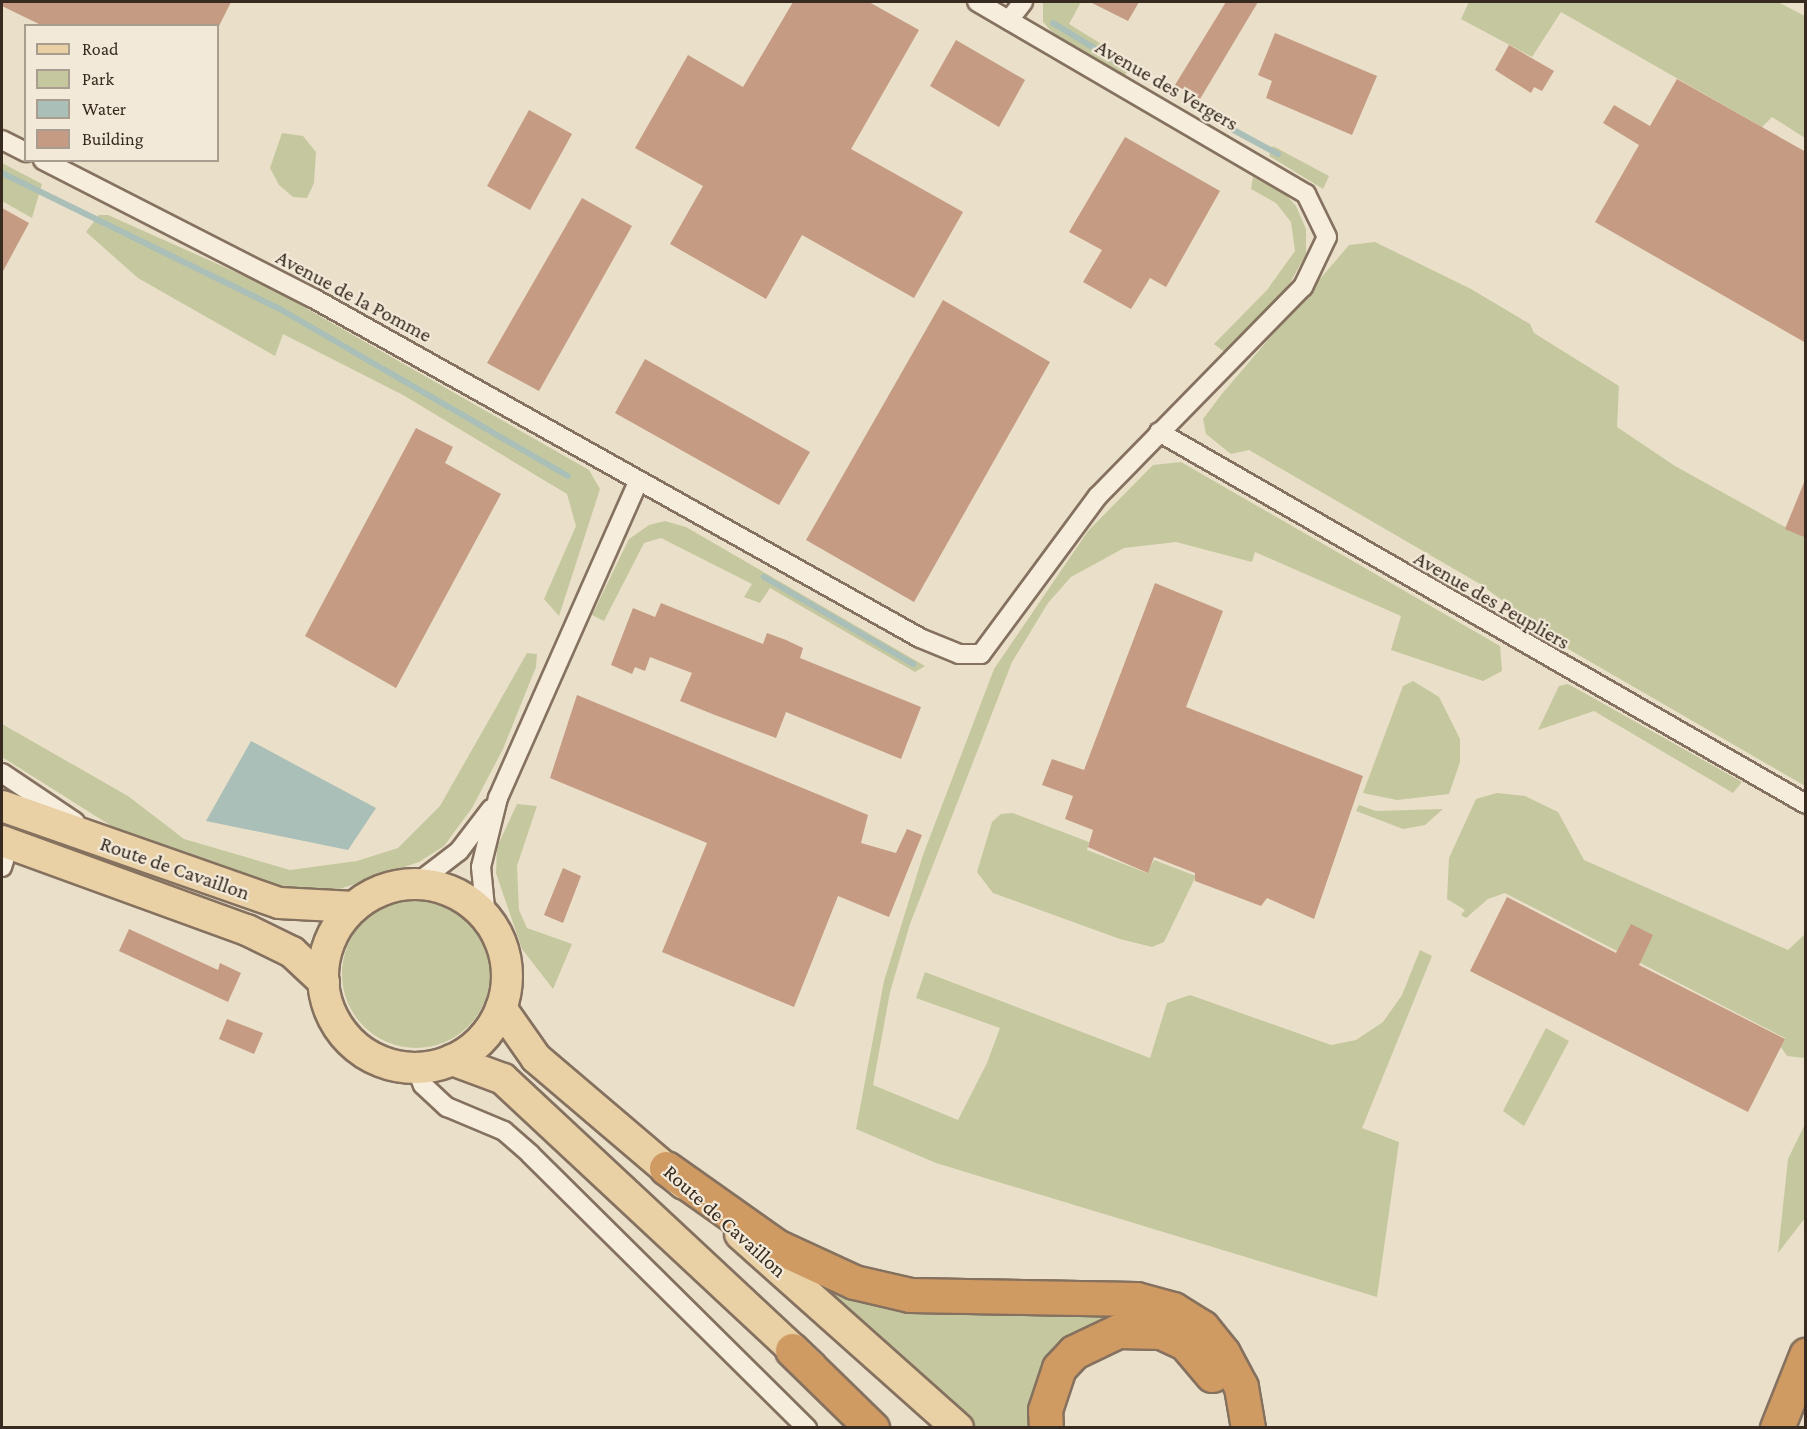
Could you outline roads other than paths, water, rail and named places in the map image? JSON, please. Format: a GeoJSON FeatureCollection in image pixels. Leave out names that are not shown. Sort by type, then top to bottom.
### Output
{"type":"FeatureCollection","features":[{"type":"Feature","properties":{"kind":"highway"},"geometry":{"type":"LineString","coordinates":[[666,1168],[776,1246],[854,1282],[910,1295],[1136,1299],[1173,1309],[1202,1327],[1224,1353],[1240,1387],[1248,1428]]}},
{"type":"Feature","properties":{"kind":"highway"},"geometry":{"type":"LineString","coordinates":[[1046,1428],[1050,1392],[1067,1360],[1095,1340],[1140,1329],[1161,1332],[1185,1343],[1204,1361],[1225,1406],[1228,1428]]}},
{"type":"Feature","properties":{"kind":"highway"},"geometry":{"type":"LineString","coordinates":[[792,1350],[872,1428]]}},
{"type":"Feature","properties":{"kind":"highway"},"geometry":{"type":"LineString","coordinates":[[1777,1428],[1806,1355]]}},
{"type":"Feature","properties":{"kind":"main road","name":"Route de Cavaillon"},"geometry":{"type":"LineString","coordinates":[[2,806],[279,903],[354,907]]}},
{"type":"Feature","properties":{"kind":"main road","name":"Route de Cavaillon"},"geometry":{"type":"LineString","coordinates":[[4,851],[247,930],[292,952],[324,982]]}},
{"type":"Feature","properties":{"kind":"main road"},"geometry":{"type":"LineString","coordinates":[[416,884],[462,897],[486,918],[506,965],[501,1008],[476,1044],[452,1060],[416,1068],[386,1062],[359,1048],[331,1012],[324,982],[330,941],[354,907],[382,890],[416,884]]}},
{"type":"Feature","properties":{"kind":"main road","name":"Route de Cavaillon"},"geometry":{"type":"LineString","coordinates":[[501,1008],[536,1058],[666,1168],[958,1428]]}},
{"type":"Feature","properties":{"kind":"main road"},"geometry":{"type":"LineString","coordinates":[[452,1060],[503,1079],[792,1350],[884,1428]]}},
{"type":"Feature","properties":{"kind":"street","name":"Avenue des Vergers"},"geometry":{"type":"LineString","coordinates":[[977,2],[1306,194],[1322,220],[1327,237],[1303,287],[1159,432]]}},
{"type":"Feature","properties":{"kind":"street"},"geometry":{"type":"LineString","coordinates":[[1009,20],[1023,2]]}},
{"type":"Feature","properties":{"kind":"street"},"geometry":{"type":"LineString","coordinates":[[2,140],[24,151]]}},
{"type":"Feature","properties":{"kind":"street","name":"Avenue de la Pomme"},"geometry":{"type":"LineString","coordinates":[[47,162],[313,298],[920,638],[959,654],[981,654],[1078,520],[1159,432]]}},
{"type":"Feature","properties":{"kind":"street","name":"Avenue des Peupliers"},"geometry":{"type":"LineString","coordinates":[[1159,432],[1806,804]]}},
{"type":"Feature","properties":{"kind":"street"},"geometry":{"type":"LineString","coordinates":[[486,918],[481,867],[498,798],[638,482]]}},
{"type":"Feature","properties":{"kind":"street"},"geometry":{"type":"LineString","coordinates":[[2,773],[109,845]]}},
{"type":"Feature","properties":{"kind":"street"},"geometry":{"type":"LineString","coordinates":[[416,884],[459,851],[498,798]]}},
{"type":"Feature","properties":{"kind":"street"},"geometry":{"type":"LineString","coordinates":[[416,1068],[423,1085],[447,1107],[504,1131],[530,1154],[807,1428]]}},
{"type":"Feature","properties":{"kind":"water"},"geometry":{"type":"Polygon","coordinates":[[[251,741],[376,808],[348,850],[206,821],[251,741]]]}},
{"type":"Feature","properties":{"kind":"waterway"},"geometry":{"type":"LineString","coordinates":[[1053,23],[1127,68]]}},
{"type":"Feature","properties":{"kind":"waterway"},"geometry":{"type":"LineString","coordinates":[[1228,127],[1278,154]]}},
{"type":"Feature","properties":{"kind":"waterway"},"geometry":{"type":"LineString","coordinates":[[2,173],[278,308],[568,476]]}},
{"type":"Feature","properties":{"kind":"waterway"},"geometry":{"type":"LineString","coordinates":[[764,577],[913,664]]}}]}
